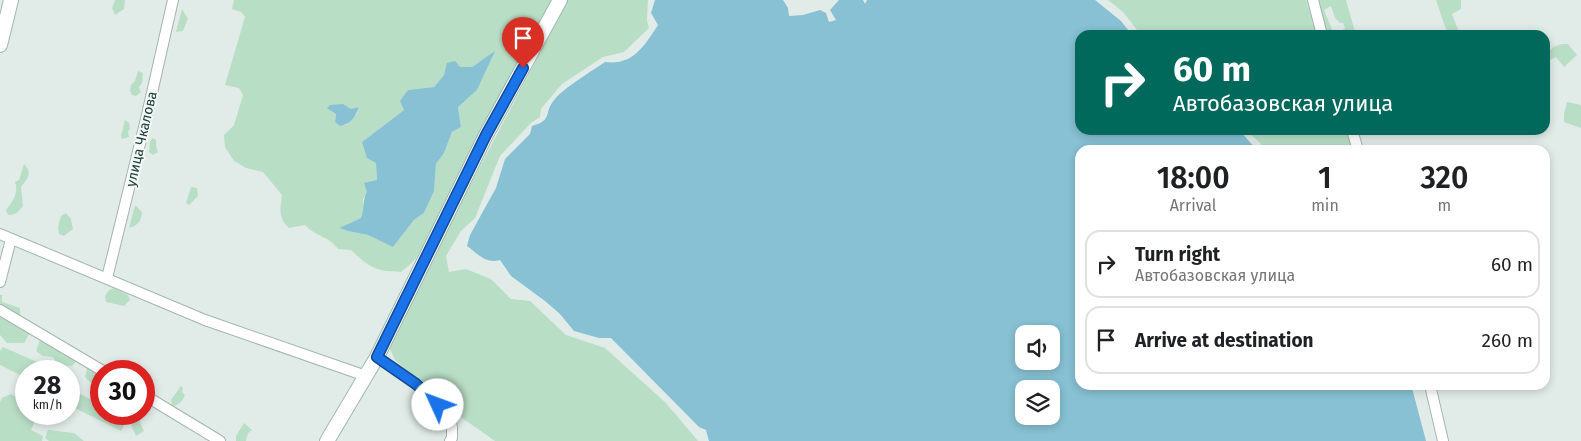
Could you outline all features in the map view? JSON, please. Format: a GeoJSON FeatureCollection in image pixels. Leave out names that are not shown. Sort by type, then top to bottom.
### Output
{"type":"FeatureCollection","features":[{"type":"Feature","properties":{"kind":"street"},"geometry":{"type":"LineString","coordinates":[[0,45],[11,0]]}},
{"type":"Feature","properties":{"kind":"street","name":"улица Чкалова"},"geometry":{"type":"LineString","coordinates":[[107,278],[147,115],[172,0]]}},
{"type":"Feature","properties":{"kind":"street"},"geometry":{"type":"LineString","coordinates":[[328,441],[377,357],[486,135],[560,0]]}},
{"type":"Feature","properties":{"kind":"street"},"geometry":{"type":"LineString","coordinates":[[1313,0],[1321,30]]}},
{"type":"Feature","properties":{"kind":"street"},"geometry":{"type":"LineString","coordinates":[[0,234],[205,320],[366,376]]}},
{"type":"Feature","properties":{"kind":"street"},"geometry":{"type":"LineString","coordinates":[[0,282],[11,239]]}},
{"type":"Feature","properties":{"kind":"street"},"geometry":{"type":"LineString","coordinates":[[0,310],[90,363]]}},
{"type":"Feature","properties":{"kind":"street"},"geometry":{"type":"LineString","coordinates":[[377,357],[416,384],[449,415],[452,428],[452,438],[450,441]]}},
{"type":"Feature","properties":{"kind":"street"},"geometry":{"type":"LineString","coordinates":[[1431,390],[1443,441]]}},
{"type":"Feature","properties":{"kind":"street"},"geometry":{"type":"LineString","coordinates":[[155,403],[220,441]]}},
{"type":"Feature","properties":{"kind":"green space"},"geometry":{"type":"Polygon","coordinates":[[[115,0],[125,0],[124,9],[115,15],[112,8],[115,0]]]}},
{"type":"Feature","properties":{"kind":"green space"},"geometry":{"type":"Polygon","coordinates":[[[234,0],[552,0],[486,123],[435,226],[415,260],[401,272],[383,271],[372,267],[351,250],[338,249],[331,241],[305,225],[289,228],[281,217],[282,195],[263,172],[246,168],[234,161],[225,147],[224,135],[234,125],[243,95],[239,88],[225,85],[245,17],[241,12],[232,9],[234,0]],[[494,52],[472,67],[460,67],[444,75],[434,87],[408,90],[404,110],[362,142],[376,163],[377,180],[363,199],[364,209],[361,218],[339,228],[368,235],[393,247],[414,220],[424,213],[434,191],[436,164],[444,153],[452,132],[461,127],[458,107],[477,90],[494,52]],[[359,107],[336,114],[335,122],[346,125],[357,114],[359,107]]]}},
{"type":"Feature","properties":{"kind":"green space"},"geometry":{"type":"Polygon","coordinates":[[[568,0],[648,0],[647,21],[649,28],[624,52],[603,57],[562,84],[541,109],[540,117],[531,123],[500,156],[475,218],[461,231],[446,256],[449,272],[466,269],[491,279],[511,299],[530,301],[566,335],[605,348],[666,403],[698,441],[495,441],[455,413],[395,360],[390,349],[395,332],[568,0]]]}},
{"type":"Feature","properties":{"kind":"green space"},"geometry":{"type":"Polygon","coordinates":[[[1108,0],[1306,0],[1315,30],[1137,30],[1123,12],[1108,0]]]}},
{"type":"Feature","properties":{"kind":"green space"},"geometry":{"type":"Polygon","coordinates":[[[1317,0],[1346,0],[1355,30],[1343,30],[1345,28],[1343,23],[1340,23],[1335,18],[1331,6],[1324,10],[1332,30],[1325,30],[1317,0]]]}},
{"type":"Feature","properties":{"kind":"green space"},"geometry":{"type":"Polygon","coordinates":[[[1436,0],[1461,0],[1461,9],[1452,14],[1458,30],[1447,30],[1436,0]]]}},
{"type":"Feature","properties":{"kind":"green space"},"geometry":{"type":"Polygon","coordinates":[[[182,9],[188,19],[183,31],[176,32],[182,9]]]}},
{"type":"Feature","properties":{"kind":"green space"},"geometry":{"type":"Polygon","coordinates":[[[1568,44],[1577,55],[1564,67],[1556,57],[1550,60],[1550,50],[1553,47],[1568,44]]]}},
{"type":"Feature","properties":{"kind":"green space"},"geometry":{"type":"Polygon","coordinates":[[[138,71],[143,73],[142,83],[139,87],[141,92],[136,96],[132,95],[130,91],[138,71]]]}},
{"type":"Feature","properties":{"kind":"green space"},"geometry":{"type":"Polygon","coordinates":[[[1567,102],[1581,105],[1581,128],[1564,122],[1567,102]]]}},
{"type":"Feature","properties":{"kind":"green space"},"geometry":{"type":"Polygon","coordinates":[[[125,120],[129,123],[129,137],[122,139],[121,136],[125,120]]]}},
{"type":"Feature","properties":{"kind":"green space"},"geometry":{"type":"Polygon","coordinates":[[[1251,135],[1349,135],[1352,145],[1261,145],[1251,135]]]}},
{"type":"Feature","properties":{"kind":"green space"},"geometry":{"type":"Polygon","coordinates":[[[153,138],[156,140],[158,152],[153,155],[149,152],[150,141],[153,138]]]}},
{"type":"Feature","properties":{"kind":"green space"},"geometry":{"type":"Polygon","coordinates":[[[24,164],[29,173],[21,187],[23,206],[17,213],[8,215],[6,210],[15,197],[15,182],[19,180],[24,164]]]}},
{"type":"Feature","properties":{"kind":"green space"},"geometry":{"type":"Polygon","coordinates":[[[191,187],[197,188],[198,196],[189,205],[186,203],[191,187]]]}},
{"type":"Feature","properties":{"kind":"green space"},"geometry":{"type":"Polygon","coordinates":[[[135,205],[142,212],[141,218],[137,224],[129,228],[135,205]]]}},
{"type":"Feature","properties":{"kind":"green space"},"geometry":{"type":"Polygon","coordinates":[[[66,213],[71,219],[73,229],[64,236],[59,234],[58,227],[61,216],[66,213]]]}},
{"type":"Feature","properties":{"kind":"green space"},"geometry":{"type":"Polygon","coordinates":[[[114,288],[128,295],[130,300],[124,306],[106,302],[105,296],[109,290],[114,288]]]}},
{"type":"Feature","properties":{"kind":"green space"},"geometry":{"type":"Polygon","coordinates":[[[0,295],[2,295],[2,302],[20,308],[20,315],[16,317],[0,307],[0,295]]]}},
{"type":"Feature","properties":{"kind":"green space"},"geometry":{"type":"Polygon","coordinates":[[[0,317],[30,333],[24,343],[7,343],[0,335],[0,317]]]}},
{"type":"Feature","properties":{"kind":"green space"},"geometry":{"type":"Polygon","coordinates":[[[40,340],[74,360],[55,360],[53,357],[43,356],[36,351],[40,340]]]}},
{"type":"Feature","properties":{"kind":"green space"},"geometry":{"type":"Polygon","coordinates":[[[3,347],[32,360],[15,360],[15,372],[0,365],[0,351],[3,347]]]}},
{"type":"Feature","properties":{"kind":"green space"},"geometry":{"type":"Polygon","coordinates":[[[87,368],[90,368],[90,382],[85,377],[87,368]]]}},
{"type":"Feature","properties":{"kind":"green space"},"geometry":{"type":"Polygon","coordinates":[[[181,386],[183,388],[182,392],[185,395],[182,401],[175,406],[172,405],[171,400],[181,386]]]}},
{"type":"Feature","properties":{"kind":"green space"},"geometry":{"type":"Polygon","coordinates":[[[11,394],[15,396],[15,425],[33,425],[31,430],[43,436],[42,441],[0,441],[0,402],[2,398],[11,394]]]}},
{"type":"Feature","properties":{"kind":"green space"},"geometry":{"type":"Polygon","coordinates":[[[80,394],[90,399],[90,416],[80,410],[80,394]]]}},
{"type":"Feature","properties":{"kind":"green space"},"geometry":{"type":"Polygon","coordinates":[[[244,423],[252,430],[248,433],[246,441],[236,441],[236,436],[244,423]]]}},
{"type":"Feature","properties":{"kind":"green space"},"geometry":{"type":"Polygon","coordinates":[[[109,425],[124,425],[121,431],[109,425]]]}},
{"type":"Feature","properties":{"kind":"green space"},"geometry":{"type":"Polygon","coordinates":[[[131,425],[141,425],[144,431],[136,436],[131,425]]]}},
{"type":"Feature","properties":{"kind":"green space"},"geometry":{"type":"Polygon","coordinates":[[[48,430],[74,433],[84,441],[49,441],[45,438],[48,430]]]}},
{"type":"Feature","properties":{"kind":"water"},"geometry":{"type":"Polygon","coordinates":[[[655,0],[783,0],[788,8],[789,16],[803,15],[820,10],[826,13],[829,22],[836,20],[830,10],[839,0],[863,0],[865,4],[867,0],[1095,0],[1121,21],[1128,30],[1075,30],[1075,135],[1244,135],[1252,145],[1075,145],[1075,390],[1413,390],[1426,441],[709,441],[706,430],[699,427],[611,338],[599,338],[574,331],[560,314],[511,276],[500,260],[490,261],[467,246],[470,235],[496,188],[505,159],[530,134],[532,126],[539,124],[546,118],[551,104],[565,90],[605,62],[623,61],[631,57],[648,40],[658,25],[651,13],[655,0]]]}},
{"type":"Feature","properties":{"kind":"water"},"geometry":{"type":"Polygon","coordinates":[[[495,51],[477,90],[458,107],[461,127],[452,132],[444,153],[436,164],[434,191],[424,213],[414,220],[393,247],[368,235],[339,228],[361,218],[367,192],[364,183],[377,180],[376,163],[367,158],[362,142],[404,110],[400,101],[408,90],[434,87],[444,75],[447,63],[455,61],[460,67],[472,67],[495,51]]]}},
{"type":"Feature","properties":{"kind":"water"},"geometry":{"type":"Polygon","coordinates":[[[343,104],[351,109],[359,107],[352,119],[340,126],[335,122],[336,114],[327,108],[330,105],[343,104]]]}},
{"type":"Feature","properties":{"kind":"route"},"geometry":{"type":"LineString","coordinates":[[438,405],[416,384],[377,357],[486,135],[523,68]]}}]}
